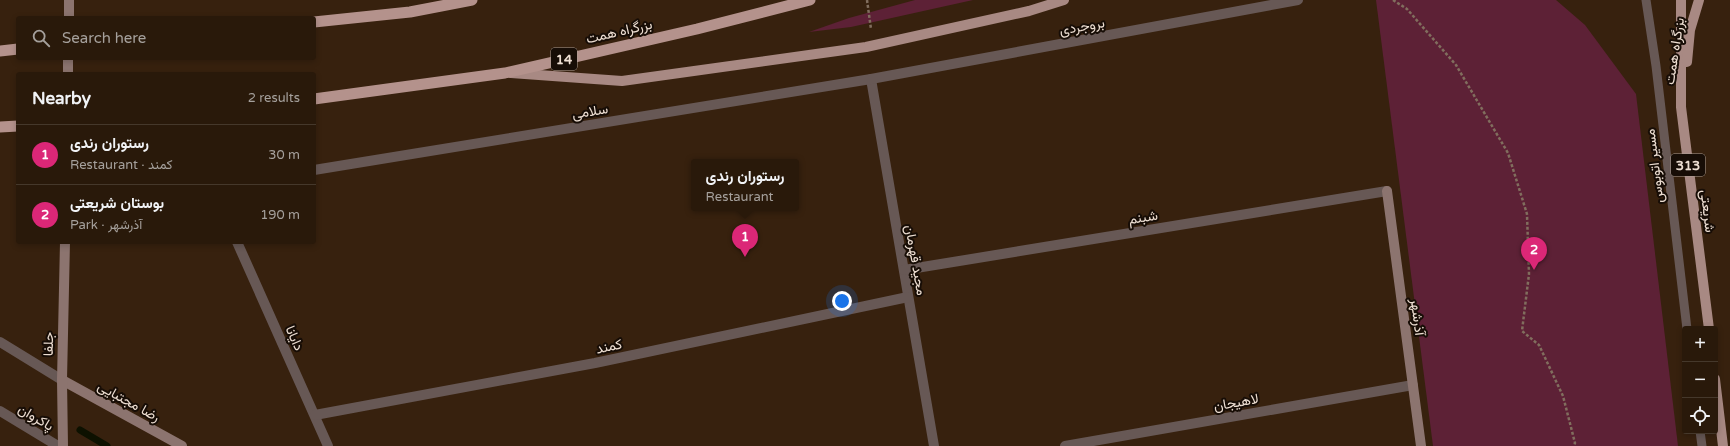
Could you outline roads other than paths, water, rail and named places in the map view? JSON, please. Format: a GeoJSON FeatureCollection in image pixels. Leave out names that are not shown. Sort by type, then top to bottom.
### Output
{"type":"FeatureCollection","features":[{"type":"Feature","properties":{"kind":"highway"},"geometry":{"type":"LineString","coordinates":[[316,22],[410,12],[472,0]]}},
{"type":"Feature","properties":{"kind":"highway","name":"بزرگراه همت"},"geometry":{"type":"LineString","coordinates":[[316,99],[505,73],[697,29],[810,0]]}},
{"type":"Feature","properties":{"kind":"highway"},"geometry":{"type":"LineString","coordinates":[[0,51],[16,49]]}},
{"type":"Feature","properties":{"kind":"highway"},"geometry":{"type":"LineString","coordinates":[[0,127],[16,126]]}},
{"type":"Feature","properties":{"kind":"main road"},"geometry":{"type":"LineString","coordinates":[[69,16],[70,0]]}},
{"type":"Feature","properties":{"kind":"main road"},"geometry":{"type":"LineString","coordinates":[[410,12],[440,0]]}},
{"type":"Feature","properties":{"kind":"main road"},"geometry":{"type":"LineString","coordinates":[[505,73],[622,81],[866,47],[1029,11],[1064,0]]}},
{"type":"Feature","properties":{"kind":"main road","name":"شریعتی"},"geometry":{"type":"LineString","coordinates":[[1681,0],[1681,107],[1709,326]]}},
{"type":"Feature","properties":{"kind":"main road","name":"بزرگراه همت"},"geometry":{"type":"LineString","coordinates":[[1681,107],[1690,30],[1699,0]]}},
{"type":"Feature","properties":{"kind":"main road"},"geometry":{"type":"LineString","coordinates":[[68,60],[68,72]]}},
{"type":"Feature","properties":{"kind":"main road","name":"آذرشهر"},"geometry":{"type":"LineString","coordinates":[[1387,191],[1421,446]]}},
{"type":"Feature","properties":{"kind":"main road","name":"جلفا"},"geometry":{"type":"LineString","coordinates":[[63,446],[62,380],[65,244]]}},
{"type":"Feature","properties":{"kind":"main road","name":"رضا مجتبایی"},"geometry":{"type":"LineString","coordinates":[[62,380],[182,446]]}},
{"type":"Feature","properties":{"kind":"main road"},"geometry":{"type":"LineString","coordinates":[[1718,398],[1725,441]]}},
{"type":"Feature","properties":{"kind":"street","name":"بروجردی"},"geometry":{"type":"LineString","coordinates":[[871,79],[1298,0]]}},
{"type":"Feature","properties":{"kind":"street","name":"سلامی"},"geometry":{"type":"LineString","coordinates":[[316,170],[871,79]]}},
{"type":"Feature","properties":{"kind":"street","name":"مجید قهرمان"},"geometry":{"type":"LineString","coordinates":[[871,79],[934,446]]}},
{"type":"Feature","properties":{"kind":"street","name":"شبنم"},"geometry":{"type":"LineString","coordinates":[[904,270],[1387,191]]}},
{"type":"Feature","properties":{"kind":"street","name":"دایانا"},"geometry":{"type":"LineString","coordinates":[[238,244],[328,446]]}},
{"type":"Feature","properties":{"kind":"street","name":"کمند"},"geometry":{"type":"LineString","coordinates":[[315,415],[595,363],[908,297]]}},
{"type":"Feature","properties":{"kind":"street"},"geometry":{"type":"LineString","coordinates":[[0,342],[62,380]]}},
{"type":"Feature","properties":{"kind":"street","name":"لاهیجان"},"geometry":{"type":"LineString","coordinates":[[1065,446],[1413,385]]}},
{"type":"Feature","properties":{"kind":"street","name":"پاکروان"},"geometry":{"type":"LineString","coordinates":[[0,411],[58,446]]}},
{"type":"Feature","properties":{"kind":"lane","name":"مسیر اتوبوس"},"geometry":{"type":"LineString","coordinates":[[1646,0],[1656,66],[1687,326]]}},
{"type":"Feature","properties":{"kind":"lane"},"geometry":{"type":"LineString","coordinates":[[1700,434],[1702,446]]}},
{"type":"Feature","properties":{"kind":"waterway"},"geometry":{"type":"LineString","coordinates":[[80,430],[107,446]]}},
{"type":"Feature","properties":{"kind":"place","name":"رستوران رندی"},"geometry":{"type":"Point","coordinates":[745,257]}},
{"type":"Feature","properties":{"kind":"place","name":"بوستان شریعتی"},"geometry":{"type":"Point","coordinates":[1534,270]}}]}
